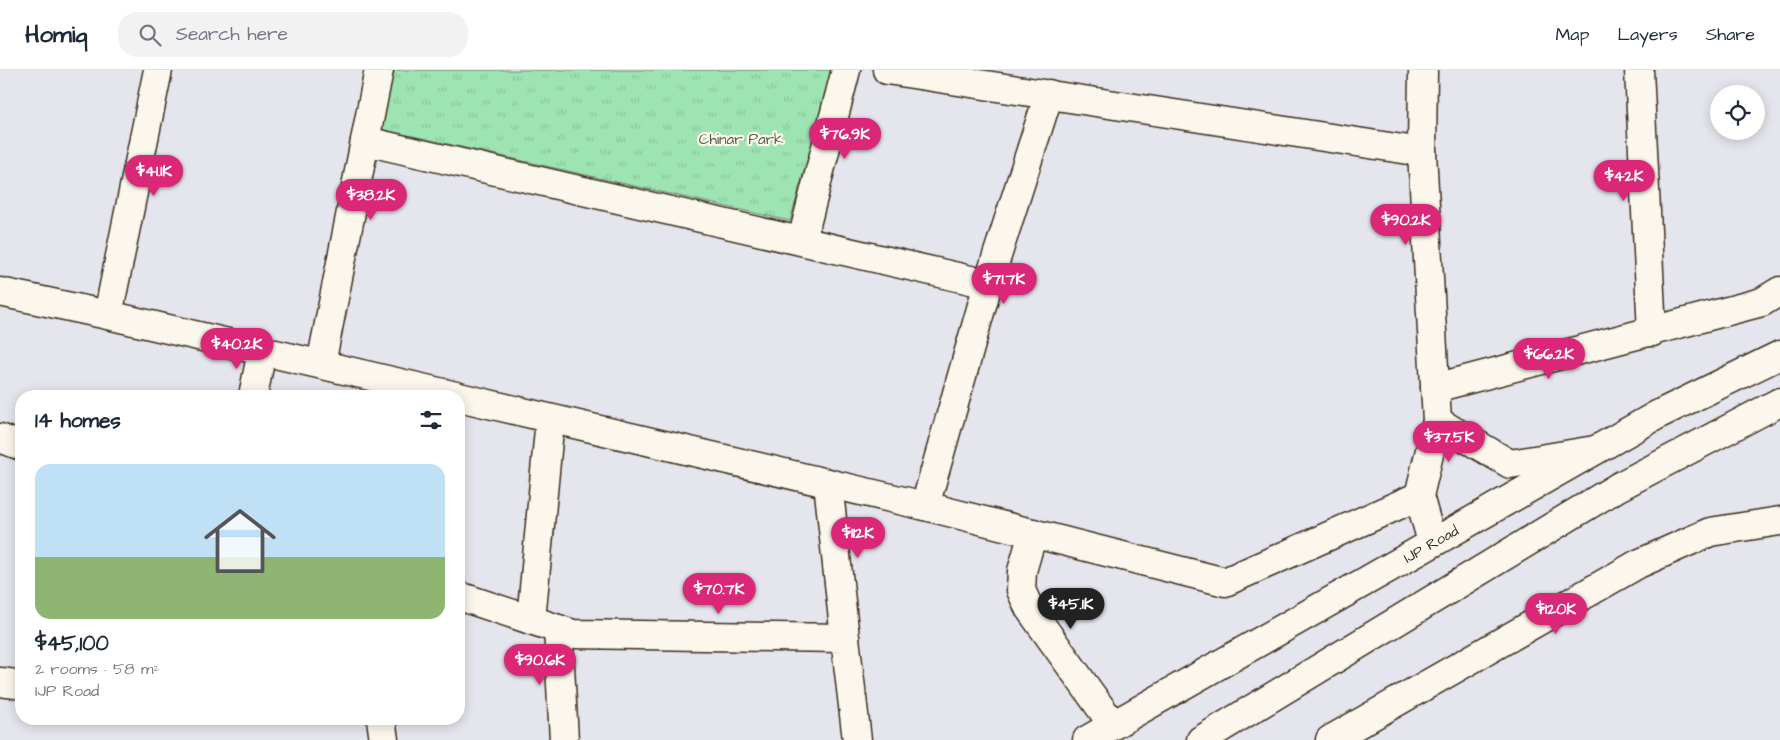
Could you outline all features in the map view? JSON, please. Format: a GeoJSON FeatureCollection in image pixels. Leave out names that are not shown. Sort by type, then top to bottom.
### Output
{"type":"FeatureCollection","features":[{"type":"Feature","properties":{"kind":"main road"},"geometry":{"type":"LineString","coordinates":[[108,315],[158,70]]}},
{"type":"Feature","properties":{"kind":"main road"},"geometry":{"type":"LineString","coordinates":[[321,364],[379,70]]}},
{"type":"Feature","properties":{"kind":"main road"},"geometry":{"type":"LineString","coordinates":[[802,240],[846,70]]}},
{"type":"Feature","properties":{"kind":"main road"},"geometry":{"type":"LineString","coordinates":[[887,70],[1422,152]]}},
{"type":"Feature","properties":{"kind":"main road"},"geometry":{"type":"LineString","coordinates":[[1423,70],[1422,152],[1436,421],[1420,496],[1432,542]]}},
{"type":"Feature","properties":{"kind":"main road"},"geometry":{"type":"LineString","coordinates":[[1639,70],[1652,332]]}},
{"type":"Feature","properties":{"kind":"main road"},"geometry":{"type":"LineString","coordinates":[[925,506],[988,284],[1049,94]]}},
{"type":"Feature","properties":{"kind":"main road"},"geometry":{"type":"LineString","coordinates":[[365,141],[988,284]]}},
{"type":"Feature","properties":{"kind":"main road"},"geometry":{"type":"LineString","coordinates":[[1435,388],[1762,302],[1780,291]]}},
{"type":"Feature","properties":{"kind":"main road"},"geometry":{"type":"LineString","coordinates":[[0,292],[108,315],[429,390]]}},
{"type":"Feature","properties":{"kind":"main road"},"geometry":{"type":"LineString","coordinates":[[254,390],[262,351]]}},
{"type":"Feature","properties":{"kind":"main road","name":"IJP Road"},"geometry":{"type":"LineString","coordinates":[[1087,740],[1659,414],[1780,355]]}},
{"type":"Feature","properties":{"kind":"main road"},"geometry":{"type":"LineString","coordinates":[[465,399],[925,506],[1225,582],[1420,496]]}},
{"type":"Feature","properties":{"kind":"main road"},"geometry":{"type":"LineString","coordinates":[[1202,740],[1618,487],[1780,402]]}},
{"type":"Feature","properties":{"kind":"main road"},"geometry":{"type":"LineString","coordinates":[[531,620],[550,419]]}},
{"type":"Feature","properties":{"kind":"main road"},"geometry":{"type":"LineString","coordinates":[[1436,421],[1510,464],[1596,450]]}},
{"type":"Feature","properties":{"kind":"main road"},"geometry":{"type":"LineString","coordinates":[[0,438],[15,444]]}},
{"type":"Feature","properties":{"kind":"main road"},"geometry":{"type":"LineString","coordinates":[[828,484],[857,740]]}},
{"type":"Feature","properties":{"kind":"main road"},"geometry":{"type":"LineString","coordinates":[[1330,740],[1638,564],[1710,532],[1780,521]]}},
{"type":"Feature","properties":{"kind":"main road"},"geometry":{"type":"LineString","coordinates":[[1033,533],[1022,571],[1021,590],[1029,608],[1113,725]]}},
{"type":"Feature","properties":{"kind":"main road"},"geometry":{"type":"LineString","coordinates":[[465,598],[573,634],[844,638]]}},
{"type":"Feature","properties":{"kind":"main road"},"geometry":{"type":"LineString","coordinates":[[558,629],[564,740]]}},
{"type":"Feature","properties":{"kind":"main road"},"geometry":{"type":"LineString","coordinates":[[382,725],[384,740]]}},
{"type":"Feature","properties":{"kind":"green space","name":"Chinar Park"},"geometry":{"type":"Polygon","coordinates":[[[392,70],[833,70],[790,221],[377,128],[392,70]]]}}]}
